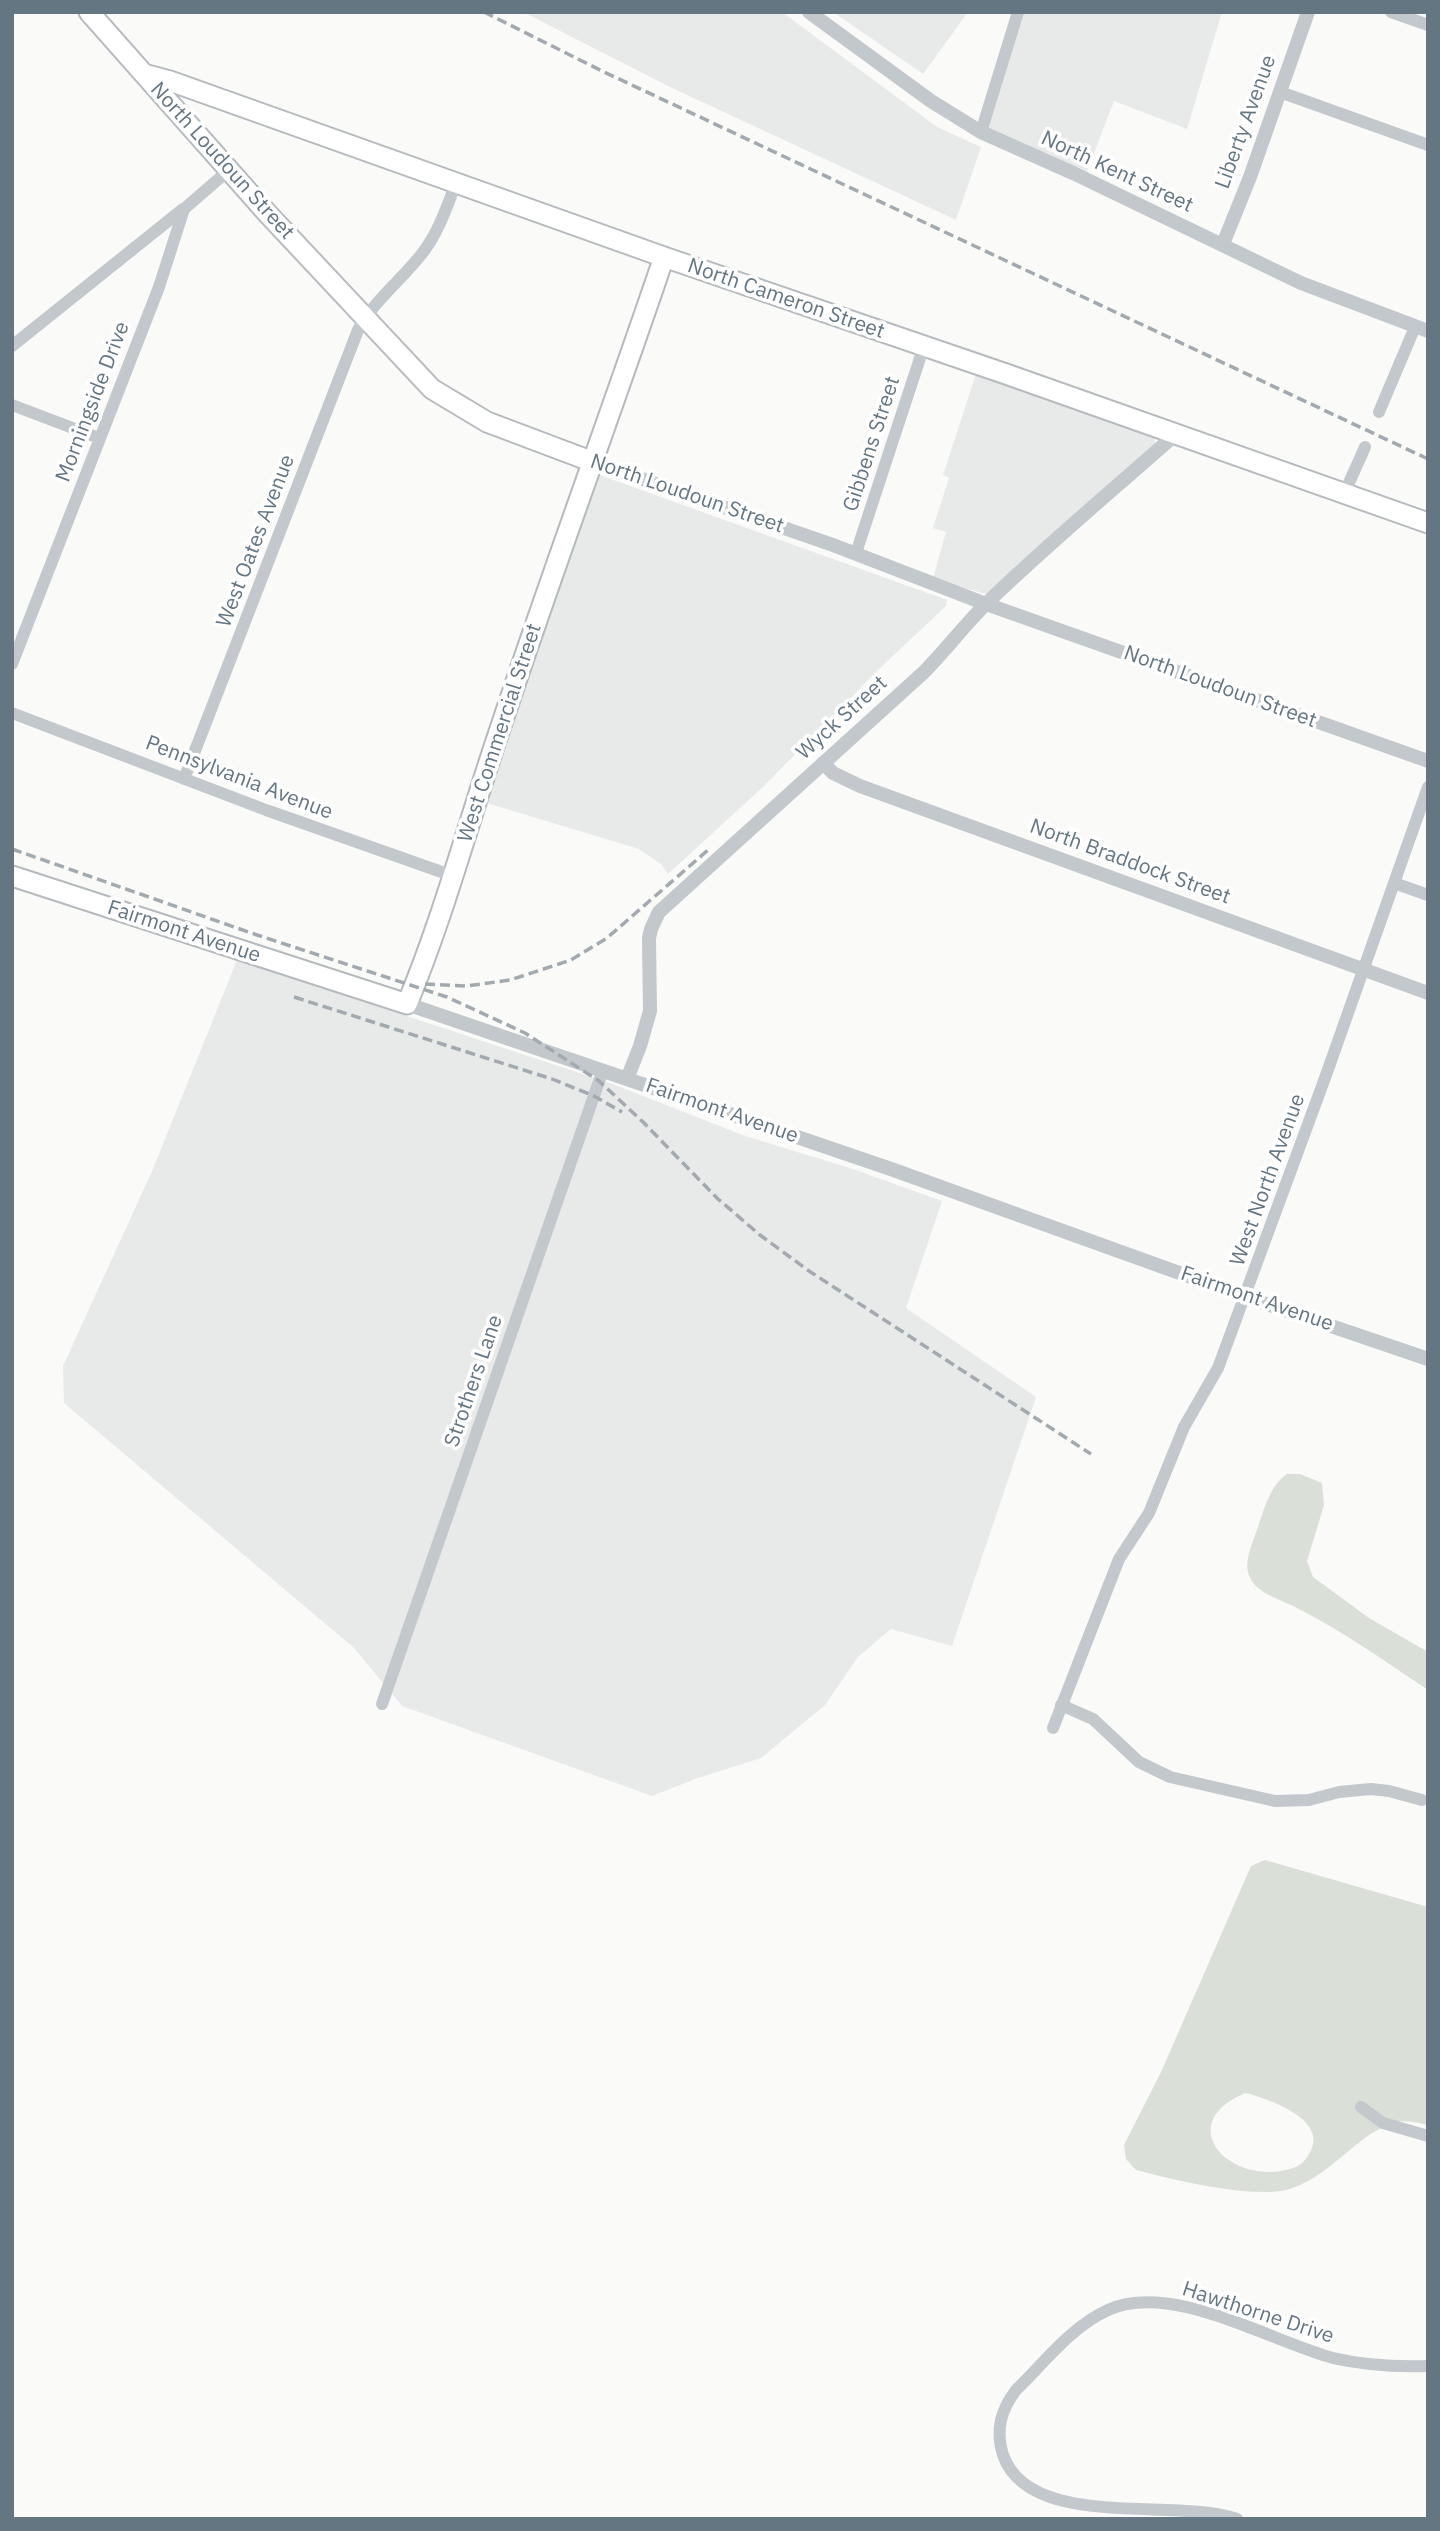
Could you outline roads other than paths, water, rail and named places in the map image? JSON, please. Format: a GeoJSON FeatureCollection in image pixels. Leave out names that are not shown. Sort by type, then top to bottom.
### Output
{"type":"FeatureCollection","features":[{"type":"Feature","properties":{"kind":"main road","name":"North Loudoun Street"},"geometry":{"type":"LineString","coordinates":[[89,12],[144,74],[169,89],[229,170],[410,368],[448,401],[496,426],[593,461]]}},
{"type":"Feature","properties":{"kind":"main road","name":"North Cameron Street"},"geometry":{"type":"LineString","coordinates":[[169,89],[456,183],[1428,523]]}},
{"type":"Feature","properties":{"kind":"main road","name":"West Commercial Street"},"geometry":{"type":"LineString","coordinates":[[407,1004],[664,257]]}},
{"type":"Feature","properties":{"kind":"main road","name":"Fairmont Avenue"},"geometry":{"type":"LineString","coordinates":[[12,876],[407,1004]]}},
{"type":"Feature","properties":{"kind":"street","name":"North Kent Street"},"geometry":{"type":"LineString","coordinates":[[809,12],[930,101],[981,132],[1301,283],[1421,329]]}},
{"type":"Feature","properties":{"kind":"street"},"geometry":{"type":"LineString","coordinates":[[981,132],[1018,12]]}},
{"type":"Feature","properties":{"kind":"street","name":"Liberty Avenue"},"geometry":{"type":"LineString","coordinates":[[1223,244],[1308,12]]}},
{"type":"Feature","properties":{"kind":"street"},"geometry":{"type":"LineString","coordinates":[[1391,12],[1428,25]]}},
{"type":"Feature","properties":{"kind":"street"},"geometry":{"type":"LineString","coordinates":[[1280,92],[1428,145]]}},
{"type":"Feature","properties":{"kind":"street"},"geometry":{"type":"LineString","coordinates":[[12,346],[229,170]]}},
{"type":"Feature","properties":{"kind":"street"},"geometry":{"type":"LineString","coordinates":[[365,317],[425,250],[456,183]]}},
{"type":"Feature","properties":{"kind":"street","name":"Morningside Drive"},"geometry":{"type":"LineString","coordinates":[[12,664],[159,287],[184,209]]}},
{"type":"Feature","properties":{"kind":"street","name":"West Oates Avenue"},"geometry":{"type":"LineString","coordinates":[[184,779],[365,317]]}},
{"type":"Feature","properties":{"kind":"street"},"geometry":{"type":"LineString","coordinates":[[1379,412],[1421,329]]}},
{"type":"Feature","properties":{"kind":"street","name":"Gibbens Street"},"geometry":{"type":"LineString","coordinates":[[856,553],[924,346]]}},
{"type":"Feature","properties":{"kind":"street"},"geometry":{"type":"LineString","coordinates":[[12,405],[99,438]]}},
{"type":"Feature","properties":{"kind":"street","name":"Wyck Street"},"geometry":{"type":"LineString","coordinates":[[627,1079],[650,1011],[649,938],[659,912],[923,673],[986,604],[1176,434]]}},
{"type":"Feature","properties":{"kind":"street"},"geometry":{"type":"LineString","coordinates":[[1345,494],[1365,447]]}},
{"type":"Feature","properties":{"kind":"street","name":"North Loudoun Street"},"geometry":{"type":"LineString","coordinates":[[593,461],[856,553],[986,604],[1428,761]]}},
{"type":"Feature","properties":{"kind":"street","name":"Pennsylvania Avenue"},"geometry":{"type":"LineString","coordinates":[[12,713],[184,779],[453,876]]}},
{"type":"Feature","properties":{"kind":"street","name":"North Braddock Street"},"geometry":{"type":"LineString","coordinates":[[823,762],[833,773],[860,786],[1428,993]]}},
{"type":"Feature","properties":{"kind":"street","name":"West North Avenue"},"geometry":{"type":"LineString","coordinates":[[1053,1728],[1119,1559],[1149,1513],[1184,1427],[1218,1368],[1246,1297],[1428,787]]}},
{"type":"Feature","properties":{"kind":"street"},"geometry":{"type":"LineString","coordinates":[[1394,883],[1428,895]]}},
{"type":"Feature","properties":{"kind":"street","name":"Fairmont Avenue"},"geometry":{"type":"LineString","coordinates":[[407,1004],[902,1173],[1246,1297],[1428,1359]]}},
{"type":"Feature","properties":{"kind":"street","name":"Strothers Lane"},"geometry":{"type":"LineString","coordinates":[[382,1704],[603,1070]]}},
{"type":"Feature","properties":{"kind":"street"},"geometry":{"type":"LineString","coordinates":[[1061,1705],[1093,1719],[1139,1762],[1171,1777],[1275,1801],[1309,1800],[1339,1791],[1371,1789],[1422,1800]]}},
{"type":"Feature","properties":{"kind":"street"},"geometry":{"type":"LineString","coordinates":[[1361,2107],[1386,2124],[1428,2136]]}},
{"type":"Feature","properties":{"kind":"street","name":"Hawthorne Drive"},"geometry":{"type":"LineString","coordinates":[[1237,2519],[1209,2512],[1117,2512],[1057,2503],[1042,2498],[1019,2483],[1005,2463],[999,2436],[1002,2413],[1016,2390],[1084,2325],[1107,2310],[1137,2302],[1170,2304],[1204,2312],[1290,2344],[1356,2363],[1428,2366]]}},
{"type":"Feature","properties":{"kind":"railway"},"geometry":{"type":"LineString","coordinates":[[484,12],[602,71],[1428,459]]}},
{"type":"Feature","properties":{"kind":"railway"},"geometry":{"type":"LineString","coordinates":[[12,849],[257,935],[447,997],[525,1033],[599,1081],[718,1199],[760,1235],[809,1271],[1091,1454]]}},
{"type":"Feature","properties":{"kind":"railway"},"geometry":{"type":"LineString","coordinates":[[425,984],[467,986],[510,980],[571,960],[607,938],[708,850]]}},
{"type":"Feature","properties":{"kind":"railway"},"geometry":{"type":"LineString","coordinates":[[294,997],[552,1079],[594,1096],[622,1112]]}}]}
